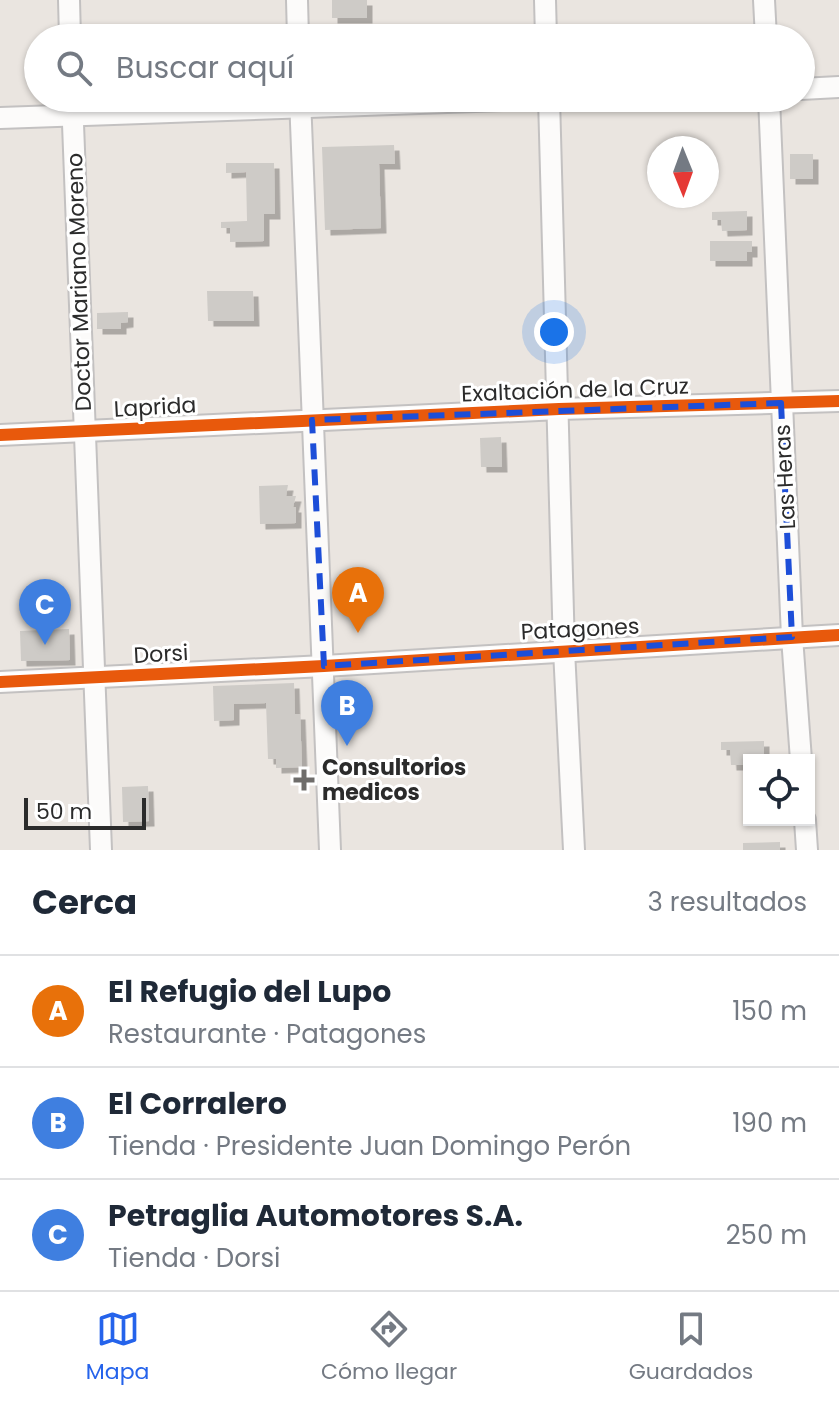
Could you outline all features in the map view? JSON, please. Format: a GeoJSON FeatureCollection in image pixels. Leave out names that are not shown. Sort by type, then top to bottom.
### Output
{"type":"FeatureCollection","features":[{"type":"Feature","properties":{"kind":"street"},"geometry":{"type":"LineString","coordinates":[[69,0],[70,24]]}},
{"type":"Feature","properties":{"kind":"street"},"geometry":{"type":"LineString","coordinates":[[297,0],[298,24]]}},
{"type":"Feature","properties":{"kind":"street"},"geometry":{"type":"LineString","coordinates":[[545,0],[546,24]]}},
{"type":"Feature","properties":{"kind":"street"},"geometry":{"type":"LineString","coordinates":[[764,0],[765,24]]}},
{"type":"Feature","properties":{"kind":"street"},"geometry":{"type":"LineString","coordinates":[[815,88],[839,87]]}},
{"type":"Feature","properties":{"kind":"street"},"geometry":{"type":"LineString","coordinates":[[0,118],[39,112]]}},
{"type":"Feature","properties":{"kind":"street","name":"Doctor Mariano Moreno"},"geometry":{"type":"LineString","coordinates":[[72,112],[101,850]]}},
{"type":"Feature","properties":{"kind":"street"},"geometry":{"type":"LineString","coordinates":[[301,112],[330,850]]}},
{"type":"Feature","properties":{"kind":"street"},"geometry":{"type":"LineString","coordinates":[[549,112],[564,650],[574,850]]}},
{"type":"Feature","properties":{"kind":"street","name":"Las Heras"},"geometry":{"type":"LineString","coordinates":[[770,112],[792,637],[801,754]]}},
{"type":"Feature","properties":{"kind":"street","name":"Exaltación de la Cruz"},"geometry":{"type":"LineString","coordinates":[[312,420],[839,401]]}},
{"type":"Feature","properties":{"kind":"street","name":"Laprida"},"geometry":{"type":"LineString","coordinates":[[0,435],[312,420]]}},
{"type":"Feature","properties":{"kind":"street","name":"Patagones"},"geometry":{"type":"LineString","coordinates":[[324,666],[839,635]]}},
{"type":"Feature","properties":{"kind":"street","name":"Dorsi"},"geometry":{"type":"LineString","coordinates":[[0,682],[324,666]]}},
{"type":"Feature","properties":{"kind":"street"},"geometry":{"type":"LineString","coordinates":[[805,826],[807,850]]}},
{"type":"Feature","properties":{"kind":"highlighted area"},"geometry":{"type":"Polygon","coordinates":[[[781,403],[792,637],[324,666],[312,420],[781,403]]]}},
{"type":"Feature","properties":{"kind":"building"},"geometry":{"type":"Polygon","coordinates":[[[332,0],[367,0],[367,18],[332,18],[332,0]]]}},
{"type":"Feature","properties":{"kind":"building"},"geometry":{"type":"Polygon","coordinates":[[[394,145],[395,164],[379,164],[381,228],[325,230],[322,147],[394,145]]]}},
{"type":"Feature","properties":{"kind":"building"},"geometry":{"type":"Polygon","coordinates":[[[790,154],[813,154],[813,179],[790,179],[790,154]]]}},
{"type":"Feature","properties":{"kind":"building"},"geometry":{"type":"Polygon","coordinates":[[[226,163],[274,163],[275,214],[264,214],[264,241],[230,242],[230,228],[221,228],[221,222],[247,221],[246,172],[226,173],[226,163]]]}},
{"type":"Feature","properties":{"kind":"building"},"geometry":{"type":"Polygon","coordinates":[[[747,211],[747,230],[722,231],[721,220],[712,220],[712,212],[747,211]]]}},
{"type":"Feature","properties":{"kind":"building"},"geometry":{"type":"Polygon","coordinates":[[[710,241],[752,241],[752,252],[747,252],[747,261],[710,261],[710,241]]]}},
{"type":"Feature","properties":{"kind":"building"},"geometry":{"type":"Polygon","coordinates":[[[207,291],[253,291],[254,321],[208,321],[207,291]]]}},
{"type":"Feature","properties":{"kind":"building"},"geometry":{"type":"Polygon","coordinates":[[[128,312],[128,322],[121,323],[121,329],[97,329],[97,313],[128,312]]]}},
{"type":"Feature","properties":{"kind":"building"},"geometry":{"type":"Polygon","coordinates":[[[501,437],[502,467],[481,467],[480,438],[501,437]]]}},
{"type":"Feature","properties":{"kind":"building"},"geometry":{"type":"Polygon","coordinates":[[[288,485],[286,496],[296,496],[293,507],[296,507],[296,523],[260,524],[259,486],[288,485]]]}},
{"type":"Feature","properties":{"kind":"building"},"geometry":{"type":"Polygon","coordinates":[[[69,629],[70,660],[21,661],[20,631],[69,629]]]}},
{"type":"Feature","properties":{"kind":"building"},"geometry":{"type":"Polygon","coordinates":[[[294,683],[295,714],[300,714],[302,767],[276,768],[276,759],[268,759],[266,703],[234,704],[234,720],[214,721],[213,686],[294,683]]]}},
{"type":"Feature","properties":{"kind":"building"},"geometry":{"type":"Polygon","coordinates":[[[764,741],[764,754],[743,754],[743,765],[731,765],[730,750],[721,750],[721,742],[764,741]]]}},
{"type":"Feature","properties":{"kind":"building"},"geometry":{"type":"Polygon","coordinates":[[[148,786],[149,821],[123,822],[122,787],[148,786]]]}},
{"type":"Feature","properties":{"kind":"building"},"geometry":{"type":"Polygon","coordinates":[[[780,842],[780,850],[743,850],[743,843],[780,842]]]}},
{"type":"Feature","properties":{"kind":"cycle path"},"geometry":{"type":"LineString","coordinates":[[0,435],[559,409],[839,401]]}},
{"type":"Feature","properties":{"kind":"cycle path"},"geometry":{"type":"LineString","coordinates":[[0,682],[839,635]]}},
{"type":"Feature","properties":{"kind":"place","name":"El Refugio del Lupo"},"geometry":{"type":"Point","coordinates":[358,633]}},
{"type":"Feature","properties":{"kind":"place","name":"Petraglia Automotores S.A."},"geometry":{"type":"Point","coordinates":[45,645]}},
{"type":"Feature","properties":{"kind":"place","name":"El Corralero"},"geometry":{"type":"Point","coordinates":[347,746]}},
{"type":"Feature","properties":{"kind":"place","name":"Consultorios medicos"},"geometry":{"type":"Point","coordinates":[304,780]}}]}
